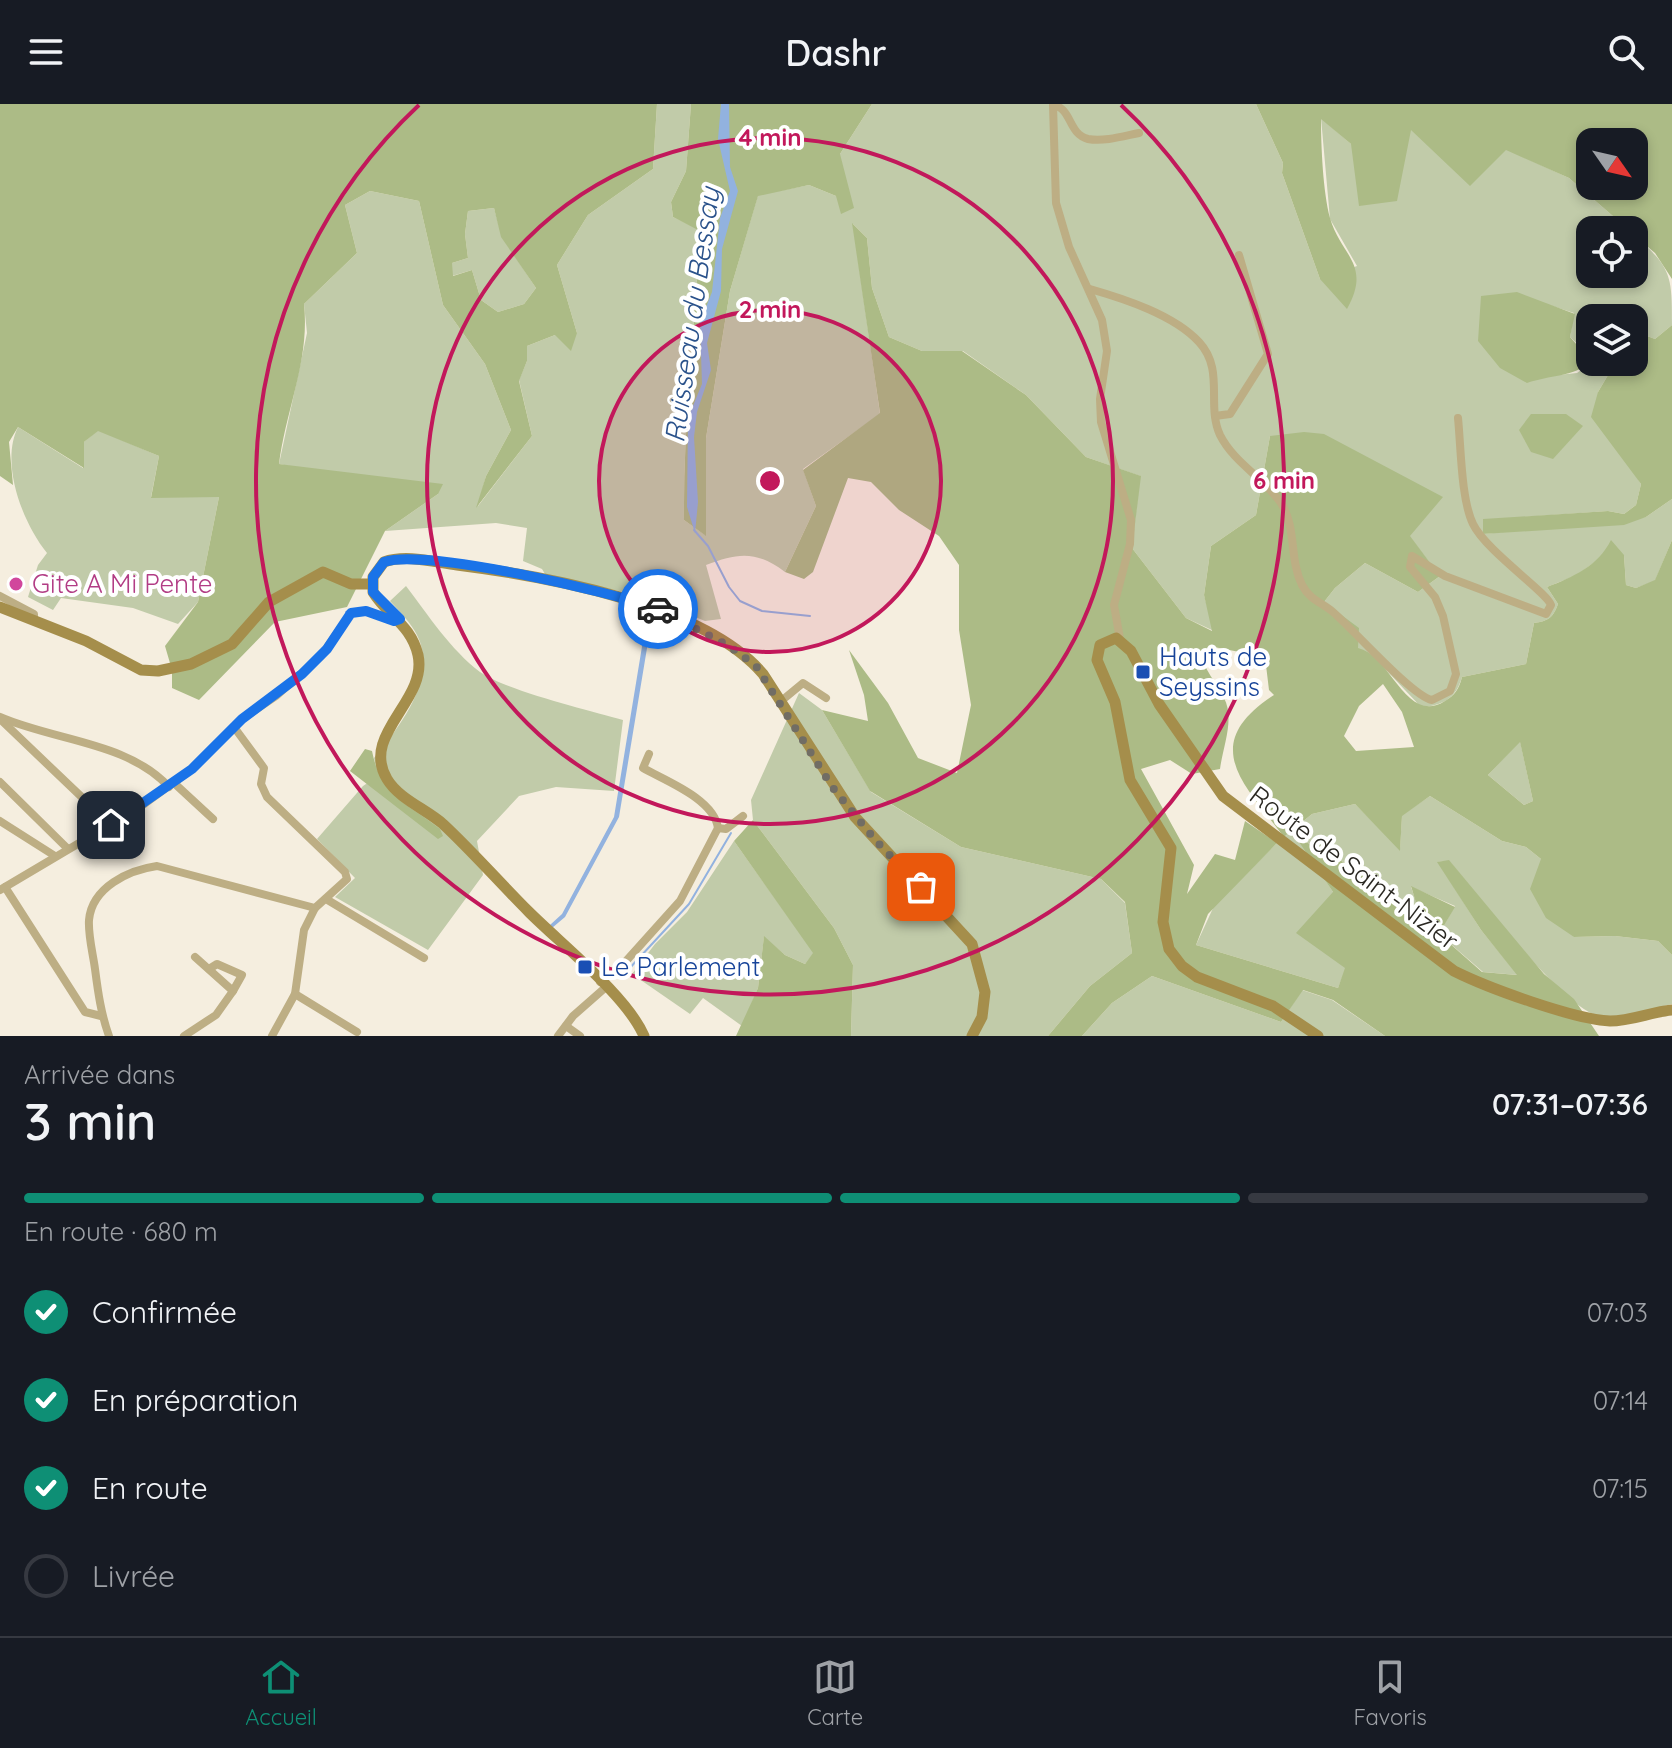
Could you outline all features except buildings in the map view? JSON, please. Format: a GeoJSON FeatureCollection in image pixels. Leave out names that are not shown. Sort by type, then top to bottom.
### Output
{"type":"FeatureCollection","features":[{"type":"Feature","properties":{"kind":"main road"},"geometry":{"type":"LineString","coordinates":[[644,1036],[628,1010],[444,825],[396,790],[385,775],[380,757],[383,742],[410,696],[418,673],[415,645],[400,619],[378,600],[372,584],[380,565],[403,559],[479,568],[602,592],[665,612],[739,652],[763,674],[855,817],[972,944],[985,992],[984,1010],[972,1036]]}},
{"type":"Feature","properties":{"kind":"main road"},"geometry":{"type":"LineString","coordinates":[[0,607],[34,619],[141,670],[158,671],[191,664],[232,644],[269,602],[323,572],[351,584],[372,584]]}},
{"type":"Feature","properties":{"kind":"main road"},"geometry":{"type":"LineString","coordinates":[[1120,639],[1108,639],[1097,654],[1115,702],[1130,780],[1171,848],[1163,922],[1169,949],[1182,966],[1197,977],[1273,1006],[1318,1036]]}},
{"type":"Feature","properties":{"kind":"main road","name":"Route de Saint-Nizier"},"geometry":{"type":"LineString","coordinates":[[1120,639],[1131,651],[1159,704],[1223,796],[1454,971],[1484,984],[1594,1019],[1622,1020],[1672,1010]]}},
{"type":"Feature","properties":{"kind":"street"},"geometry":{"type":"LineString","coordinates":[[1120,639],[1114,605],[1130,544],[1131,520],[1101,422],[1106,339],[1090,289],[1072,254],[1056,203],[1053,105],[1065,111],[1076,132],[1086,138],[1139,133]]}},
{"type":"Feature","properties":{"kind":"street"},"geometry":{"type":"LineString","coordinates":[[1215,416],[1230,414],[1268,354],[1239,255]]}},
{"type":"Feature","properties":{"kind":"street"},"geometry":{"type":"LineString","coordinates":[[1090,289],[1165,318],[1199,342],[1215,375],[1215,416],[1226,444],[1283,506],[1291,525],[1297,570],[1304,589],[1317,604],[1334,613],[1414,692],[1432,700],[1450,691],[1456,674],[1439,605],[1410,567],[1412,556],[1445,576],[1511,599],[1539,614],[1550,610],[1550,599],[1512,570],[1473,524],[1458,418]]}},
{"type":"Feature","properties":{"kind":"street"},"geometry":{"type":"LineString","coordinates":[[0,596],[34,614],[34,619]]}},
{"type":"Feature","properties":{"kind":"street"},"geometry":{"type":"LineString","coordinates":[[101,1016],[85,1012],[3,888],[111,825],[172,785],[234,727],[321,656],[351,613],[366,611],[394,621],[400,619]]}},
{"type":"Feature","properties":{"kind":"street"},"geometry":{"type":"LineString","coordinates":[[780,702],[803,683],[826,698]]}},
{"type":"Feature","properties":{"kind":"street"},"geometry":{"type":"LineString","coordinates":[[0,718],[134,759],[156,772],[213,819]]}},
{"type":"Feature","properties":{"kind":"street"},"geometry":{"type":"LineString","coordinates":[[0,718],[111,825]]}},
{"type":"Feature","properties":{"kind":"street"},"geometry":{"type":"LineString","coordinates":[[234,727],[264,768],[261,784],[267,797],[345,872],[345,882],[315,908],[304,930],[295,994],[272,1036]]}},
{"type":"Feature","properties":{"kind":"street"},"geometry":{"type":"LineString","coordinates":[[558,1036],[680,901],[718,828],[717,819],[693,797],[643,768],[649,754]]}},
{"type":"Feature","properties":{"kind":"street"},"geometry":{"type":"LineString","coordinates":[[0,782],[67,848]]}},
{"type":"Feature","properties":{"kind":"street"},"geometry":{"type":"LineString","coordinates":[[718,828],[726,829],[743,816]]}},
{"type":"Feature","properties":{"kind":"street"},"geometry":{"type":"LineString","coordinates":[[0,821],[55,856]]}},
{"type":"Feature","properties":{"kind":"street"},"geometry":{"type":"LineString","coordinates":[[109,1036],[101,1016],[89,920],[93,903],[103,890],[125,876],[157,866],[315,908]]}},
{"type":"Feature","properties":{"kind":"street"},"geometry":{"type":"LineString","coordinates":[[326,899],[424,958]]}},
{"type":"Feature","properties":{"kind":"street"},"geometry":{"type":"LineString","coordinates":[[195,957],[233,991]]}},
{"type":"Feature","properties":{"kind":"street"},"geometry":{"type":"LineString","coordinates":[[184,1036],[216,1015],[242,975],[217,964],[209,969]]}},
{"type":"Feature","properties":{"kind":"street"},"geometry":{"type":"LineString","coordinates":[[295,994],[357,1032]]}},
{"type":"Feature","properties":{"kind":"street"},"geometry":{"type":"LineString","coordinates":[[566,1026],[580,1036]]}},
{"type":"Feature","properties":{"kind":"green space"},"geometry":{"type":"Polygon","coordinates":[[[0,104],[657,104],[653,169],[588,215],[557,265],[577,333],[571,351],[555,335],[527,346],[527,361],[519,381],[532,436],[476,508],[486,476],[511,430],[485,364],[443,305],[419,201],[370,191],[345,205],[357,253],[304,304],[301,365],[279,464],[443,484],[438,494],[385,531],[347,607],[275,622],[199,700],[172,688],[172,670],[165,646],[198,602],[219,497],[151,498],[159,456],[98,431],[84,442],[84,468],[18,427],[9,442],[13,485],[0,476],[0,104]],[[494,208],[468,211],[465,234],[468,258],[452,263],[453,276],[472,270],[481,300],[498,312],[524,304],[536,288],[501,237],[494,208]]]}},
{"type":"Feature","properties":{"kind":"green space"},"geometry":{"type":"Polygon","coordinates":[[[657,104],[691,104],[686,171],[671,202],[673,217],[700,230],[687,411],[684,520],[705,535],[706,438],[730,291],[758,195],[809,185],[836,196],[840,154],[872,104],[1256,104],[1283,163],[1282,173],[1320,279],[1357,266],[1330,219],[1321,118],[1351,144],[1410,129],[1506,149],[1569,178],[1576,184],[1576,200],[1594,200],[1613,216],[1576,216],[1576,288],[1648,288],[1648,248],[1656,256],[1670,284],[1672,325],[1655,339],[1648,336],[1648,304],[1576,304],[1576,343],[1570,337],[1574,313],[1549,305],[1547,376],[1576,373],[1576,376],[1607,376],[1598,392],[1626,460],[1641,484],[1636,505],[1624,514],[1608,511],[1483,520],[1484,534],[1646,517],[1672,499],[1672,540],[1655,581],[1636,588],[1626,585],[1624,555],[1604,555],[1577,575],[1547,587],[1558,604],[1549,618],[1534,623],[1526,664],[1462,677],[1448,700],[1421,707],[1387,671],[1357,648],[1324,602],[1335,588],[1365,563],[1418,592],[1440,576],[1409,536],[1442,497],[1270,436],[1256,515],[1211,546],[1204,595],[1214,631],[1186,618],[1132,548],[1140,476],[1086,457],[1026,395],[963,351],[922,351],[889,337],[872,288],[867,238],[853,224],[880,414],[803,469],[816,506],[785,572],[765,560],[747,556],[706,565],[721,619],[705,621],[645,597],[545,574],[542,569],[523,561],[527,528],[496,523],[385,531],[438,494],[279,464],[307,333],[304,304],[357,253],[345,205],[370,191],[419,201],[443,305],[485,364],[511,430],[486,476],[478,506],[532,436],[519,380],[527,361],[527,346],[555,335],[577,333],[557,265],[588,215],[653,169],[657,104]]]}},
{"type":"Feature","properties":{"kind":"green space"},"geometry":{"type":"Polygon","coordinates":[[[691,104],[872,104],[840,154],[854,208],[841,214],[836,196],[809,185],[758,196],[730,291],[706,438],[706,536],[684,520],[687,412],[700,231],[673,217],[671,202],[686,171],[691,104]]]}},
{"type":"Feature","properties":{"kind":"green space"},"geometry":{"type":"Polygon","coordinates":[[[1256,104],[1672,104],[1672,279],[1648,247],[1648,216],[1613,216],[1594,200],[1648,200],[1648,128],[1576,128],[1576,184],[1506,150],[1470,186],[1411,130],[1397,201],[1359,206],[1351,144],[1321,119],[1324,182],[1330,218],[1356,270],[1354,294],[1347,309],[1320,279],[1282,173],[1283,163],[1256,104]]]}},
{"type":"Feature","properties":{"kind":"green space"},"geometry":{"type":"Polygon","coordinates":[[[494,208],[502,237],[536,288],[524,304],[498,312],[481,300],[472,270],[452,276],[452,263],[468,258],[465,234],[468,211],[494,208]]]}},
{"type":"Feature","properties":{"kind":"green space"},"geometry":{"type":"Polygon","coordinates":[[[852,223],[867,238],[872,288],[889,337],[922,351],[962,351],[1026,395],[1086,457],[1141,476],[1132,548],[1186,618],[1212,631],[1204,595],[1211,546],[1256,515],[1270,436],[1304,432],[1324,434],[1443,497],[1410,536],[1440,576],[1418,592],[1365,563],[1335,588],[1324,602],[1359,628],[1358,648],[1370,653],[1409,697],[1431,706],[1451,696],[1462,677],[1526,664],[1534,623],[1549,618],[1558,604],[1547,587],[1592,564],[1611,540],[1624,555],[1626,585],[1636,588],[1655,580],[1672,540],[1672,955],[1658,941],[1615,936],[1574,937],[1546,918],[1530,889],[1541,859],[1526,847],[1502,841],[1430,796],[1402,816],[1400,851],[1355,804],[1312,814],[1284,837],[1243,782],[1233,748],[1238,731],[1251,713],[1274,695],[1269,690],[1265,657],[1214,647],[1201,651],[1207,670],[1227,706],[1228,724],[1220,769],[1192,774],[1170,760],[1141,769],[1194,865],[1187,894],[1215,854],[1235,860],[1245,821],[1277,843],[1208,914],[1196,945],[1338,988],[1345,968],[1296,933],[1333,892],[1295,836],[1371,877],[1423,926],[1411,886],[1455,907],[1439,934],[1482,972],[1517,975],[1481,930],[1437,862],[1449,860],[1544,974],[1574,999],[1599,1036],[1385,1036],[1333,1000],[1303,990],[1281,1022],[1152,976],[1112,1003],[1082,1036],[1048,1036],[1090,986],[1132,953],[1125,902],[1101,879],[961,847],[870,791],[822,710],[868,721],[864,695],[849,650],[888,703],[918,758],[957,773],[971,705],[959,630],[959,565],[939,536],[899,510],[871,482],[848,478],[813,572],[804,579],[785,572],[816,506],[803,470],[880,413],[852,223]],[[1383,684],[1359,706],[1344,736],[1356,751],[1414,747],[1402,712],[1383,684]],[[1520,742],[1488,775],[1524,805],[1533,801],[1520,742]]]}},
{"type":"Feature","properties":{"kind":"green space"},"geometry":{"type":"Polygon","coordinates":[[[1517,292],[1575,314],[1570,337],[1576,344],[1576,370],[1527,383],[1500,368],[1478,341],[1481,296],[1517,292]]]}},
{"type":"Feature","properties":{"kind":"green space"},"geometry":{"type":"Polygon","coordinates":[[[1672,325],[1672,499],[1646,517],[1624,525],[1483,534],[1483,519],[1608,511],[1624,514],[1636,505],[1641,484],[1591,417],[1598,392],[1607,376],[1648,376],[1648,336],[1655,339],[1672,325]]]}},
{"type":"Feature","properties":{"kind":"green space"},"geometry":{"type":"Polygon","coordinates":[[[1531,414],[1566,414],[1583,426],[1553,459],[1531,452],[1519,430],[1531,414]]]}},
{"type":"Feature","properties":{"kind":"green space"},"geometry":{"type":"Polygon","coordinates":[[[18,427],[83,468],[84,442],[98,430],[159,456],[151,497],[219,497],[198,602],[178,624],[133,608],[61,598],[53,610],[28,597],[38,565],[47,553],[29,525],[16,492],[11,458],[18,427]]]}},
{"type":"Feature","properties":{"kind":"green space"},"geometry":{"type":"Polygon","coordinates":[[[406,586],[450,643],[480,672],[528,693],[623,720],[614,791],[556,787],[519,796],[477,841],[483,875],[428,950],[335,897],[355,878],[317,839],[363,786],[378,776],[374,758],[404,717],[420,685],[422,651],[417,635],[390,601],[406,586]]]}},
{"type":"Feature","properties":{"kind":"green space"},"geometry":{"type":"Polygon","coordinates":[[[799,693],[822,710],[871,792],[961,847],[1101,879],[1125,903],[1132,953],[1090,986],[1048,1036],[851,1036],[853,965],[834,928],[753,820],[751,800],[799,693]]]}},
{"type":"Feature","properties":{"kind":"green space"},"geometry":{"type":"Polygon","coordinates":[[[1520,741],[1533,801],[1524,805],[1488,775],[1520,741]]]}},
{"type":"Feature","properties":{"kind":"green space"},"geometry":{"type":"Polygon","coordinates":[[[365,749],[372,751],[382,779],[397,798],[440,829],[443,836],[438,839],[350,771],[365,749]]]}},
{"type":"Feature","properties":{"kind":"green space"},"geometry":{"type":"Polygon","coordinates":[[[1430,796],[1502,841],[1526,847],[1541,859],[1574,937],[1615,936],[1658,941],[1672,955],[1672,1004],[1617,1017],[1599,1016],[1583,1009],[1543,972],[1449,861],[1438,862],[1481,930],[1518,975],[1483,972],[1439,934],[1455,906],[1411,887],[1425,927],[1371,877],[1297,837],[1333,892],[1346,968],[1338,988],[1196,945],[1214,906],[1277,843],[1312,814],[1355,804],[1400,849],[1402,815],[1430,796]]]}},
{"type":"Feature","properties":{"kind":"green space"},"geometry":{"type":"Polygon","coordinates":[[[753,820],[834,928],[853,965],[851,1036],[736,1036],[758,988],[764,936],[785,955],[805,964],[813,953],[734,841],[753,820]]]}},
{"type":"Feature","properties":{"kind":"green space"},"geometry":{"type":"Polygon","coordinates":[[[734,841],[814,953],[805,964],[785,955],[764,937],[758,988],[742,1026],[703,998],[690,1014],[632,974],[655,944],[687,912],[734,841]]]}},
{"type":"Feature","properties":{"kind":"green space"},"geometry":{"type":"Polygon","coordinates":[[[1152,976],[1281,1022],[1302,990],[1332,1000],[1385,1036],[1082,1036],[1112,1003],[1152,976]]]}},
{"type":"Feature","properties":{"kind":"water"},"geometry":{"type":"Polygon","coordinates":[[[721,104],[729,104],[730,167],[738,191],[722,249],[721,291],[707,343],[711,370],[697,412],[694,437],[698,502],[695,533],[687,507],[688,418],[702,384],[700,322],[712,292],[720,218],[730,191],[718,139],[721,104]]]}},
{"type":"Feature","properties":{"kind":"water"},"geometry":{"type":"Polygon","coordinates":[[[648,610],[653,612],[619,817],[565,917],[552,928],[550,925],[562,914],[614,817],[648,610]]]}},
{"type":"Feature","properties":{"kind":"waterway"},"geometry":{"type":"LineString","coordinates":[[694,530],[708,546],[729,587],[740,601],[762,611],[810,616]]}},
{"type":"Feature","properties":{"kind":"waterway"},"geometry":{"type":"LineString","coordinates":[[346,612],[361,608]]}},
{"type":"Feature","properties":{"kind":"waterway"},"geometry":{"type":"LineString","coordinates":[[627,971],[689,904],[731,833]]}},
{"type":"Feature","properties":{"kind":"way so far"},"geometry":{"type":"LineString","coordinates":[[658,609],[729,646],[756,666],[833,788],[877,842],[921,887]]}},
{"type":"Feature","properties":{"kind":"place","name":"Gite A Mi Pente"},"geometry":{"type":"Point","coordinates":[16,584]}},
{"type":"Feature","properties":{"kind":"place","name":"Hauts de Seyssins"},"geometry":{"type":"Point","coordinates":[1143,672]}},
{"type":"Feature","properties":{"kind":"place","name":"Le Parlement"},"geometry":{"type":"Point","coordinates":[585,967]}},
{"type":"Feature","properties":{"kind":"route"},"geometry":{"type":"LineString","coordinates":[[111,825],[192,769],[242,719],[302,674],[327,649],[351,613],[358,610],[394,621],[400,619],[373,592],[373,577],[384,562],[403,559],[479,568],[577,586],[658,609]]}},
{"type":"Feature","properties":{"kind":"water label","name":"Ruisseau du Bessay"},"geometry":{"type":"Point","coordinates":[692,315]}}]}
